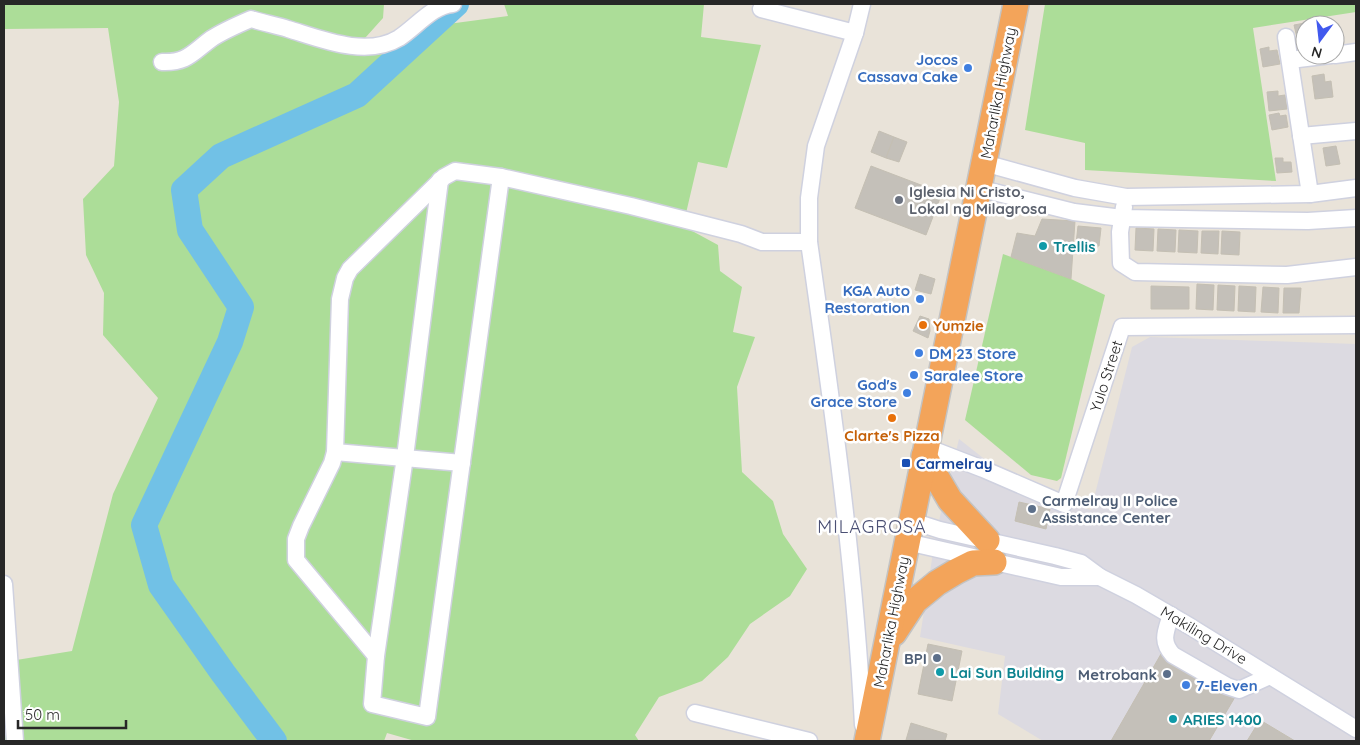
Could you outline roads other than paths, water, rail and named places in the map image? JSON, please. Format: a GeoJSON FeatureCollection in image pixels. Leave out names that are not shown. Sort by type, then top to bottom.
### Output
{"type":"FeatureCollection","features":[{"type":"Feature","properties":{"kind":"highway","name":"Maharlika Highway"},"geometry":{"type":"LineString","coordinates":[[865,741],[886,646],[1016,4]]}},
{"type":"Feature","properties":{"kind":"highway"},"geometry":{"type":"LineString","coordinates":[[886,646],[915,601],[957,570],[973,563],[991,551],[950,500],[925,451]]}},
{"type":"Feature","properties":{"kind":"street"},"geometry":{"type":"LineString","coordinates":[[162,62],[176,63],[198,51],[212,39],[251,20],[356,47],[380,45],[398,39],[448,4]]}},
{"type":"Feature","properties":{"kind":"street"},"geometry":{"type":"LineString","coordinates":[[862,4],[855,33],[816,146],[810,198],[810,242],[848,537],[859,643],[865,741]]}},
{"type":"Feature","properties":{"kind":"street"},"geometry":{"type":"LineString","coordinates":[[761,10],[855,33]]}},
{"type":"Feature","properties":{"kind":"street"},"geometry":{"type":"LineString","coordinates":[[1286,37],[1310,194]]}},
{"type":"Feature","properties":{"kind":"street"},"geometry":{"type":"LineString","coordinates":[[1290,60],[1295,59]]}},
{"type":"Feature","properties":{"kind":"street"},"geometry":{"type":"LineString","coordinates":[[1301,136],[1356,131]]}},
{"type":"Feature","properties":{"kind":"street"},"geometry":{"type":"LineString","coordinates":[[984,163],[1076,188],[1126,197],[1310,194],[1356,188]]}},
{"type":"Feature","properties":{"kind":"street"},"geometry":{"type":"LineString","coordinates":[[376,656],[296,560],[296,539],[336,452],[340,299],[345,278],[350,269],[440,180],[455,171],[501,177],[631,206],[741,234],[762,242],[810,242]]}},
{"type":"Feature","properties":{"kind":"street"},"geometry":{"type":"LineString","coordinates":[[440,180],[405,457],[376,656],[372,704],[426,717],[501,177]]}},
{"type":"Feature","properties":{"kind":"street"},"geometry":{"type":"LineString","coordinates":[[978,188],[1074,212],[1122,218],[1308,221],[1356,218]]}},
{"type":"Feature","properties":{"kind":"street"},"geometry":{"type":"LineString","coordinates":[[1126,197],[1120,232],[1122,263],[1135,272],[1287,274],[1356,267]]}},
{"type":"Feature","properties":{"kind":"street","name":"Yulo Street"},"geometry":{"type":"LineString","coordinates":[[925,451],[983,469],[1064,504],[1122,327],[1356,325]]}},
{"type":"Feature","properties":{"kind":"street"},"geometry":{"type":"LineString","coordinates":[[336,452],[462,463]]}},
{"type":"Feature","properties":{"kind":"street","name":"Makiling Drive"},"geometry":{"type":"LineString","coordinates":[[909,532],[991,551],[1081,563],[1100,577],[1171,615],[1356,729]]}},
{"type":"Feature","properties":{"kind":"street","name":"Makiling Drive"},"geometry":{"type":"LineString","coordinates":[[909,532],[991,551],[1060,578],[1100,577]]}},
{"type":"Feature","properties":{"kind":"street"},"geometry":{"type":"LineString","coordinates":[[4,584],[15,741]]}},
{"type":"Feature","properties":{"kind":"street"},"geometry":{"type":"LineString","coordinates":[[1171,615],[1165,634],[1166,648],[1173,655],[1227,686],[1239,690],[1270,676]]}},
{"type":"Feature","properties":{"kind":"street"},"geometry":{"type":"LineString","coordinates":[[695,713],[809,741]]}},
{"type":"Feature","properties":{"kind":"waterway"},"geometry":{"type":"LineString","coordinates":[[274,741],[161,585],[144,525],[230,342],[241,307],[190,230],[184,190],[221,156],[357,95],[456,4]]}},
{"type":"Feature","properties":{"kind":"place","name":"Jocos Cassava Cake"},"geometry":{"type":"Point","coordinates":[968,68]}},
{"type":"Feature","properties":{"kind":"place","name":"Iglesia Ni Cristo, Lokal ng Milagrosa"},"geometry":{"type":"Point","coordinates":[899,200]}},
{"type":"Feature","properties":{"kind":"place","name":"Trellis"},"geometry":{"type":"Point","coordinates":[1043,246]}},
{"type":"Feature","properties":{"kind":"place","name":"KGA Auto Restoration"},"geometry":{"type":"Point","coordinates":[920,299]}},
{"type":"Feature","properties":{"kind":"place","name":"Yumzie"},"geometry":{"type":"Point","coordinates":[923,325]}},
{"type":"Feature","properties":{"kind":"place","name":"DM 23 Store"},"geometry":{"type":"Point","coordinates":[919,353]}},
{"type":"Feature","properties":{"kind":"place","name":"Saralee Store"},"geometry":{"type":"Point","coordinates":[914,375]}},
{"type":"Feature","properties":{"kind":"place","name":"God's Grace Store"},"geometry":{"type":"Point","coordinates":[907,393]}},
{"type":"Feature","properties":{"kind":"place","name":"Clarte's Pizza"},"geometry":{"type":"Point","coordinates":[892,418]}},
{"type":"Feature","properties":{"kind":"place","name":"Carmelray"},"geometry":{"type":"Point","coordinates":[906,463]}},
{"type":"Feature","properties":{"kind":"place","name":"Carmelray II Police Assistance Center"},"geometry":{"type":"Point","coordinates":[1032,509]}},
{"type":"Feature","properties":{"kind":"place","name":"BPI"},"geometry":{"type":"Point","coordinates":[937,658]}},
{"type":"Feature","properties":{"kind":"place","name":"Lai Sun Building"},"geometry":{"type":"Point","coordinates":[940,672]}},
{"type":"Feature","properties":{"kind":"place","name":"Metrobank"},"geometry":{"type":"Point","coordinates":[1167,674]}},
{"type":"Feature","properties":{"kind":"place","name":"7-Eleven"},"geometry":{"type":"Point","coordinates":[1186,685]}},
{"type":"Feature","properties":{"kind":"place","name":"ARIES 1400"},"geometry":{"type":"Point","coordinates":[1173,719]}},
{"type":"Feature","properties":{"kind":"district","name":"MILAGROSA"},"geometry":{"type":"Point","coordinates":[872,526]}}]}
